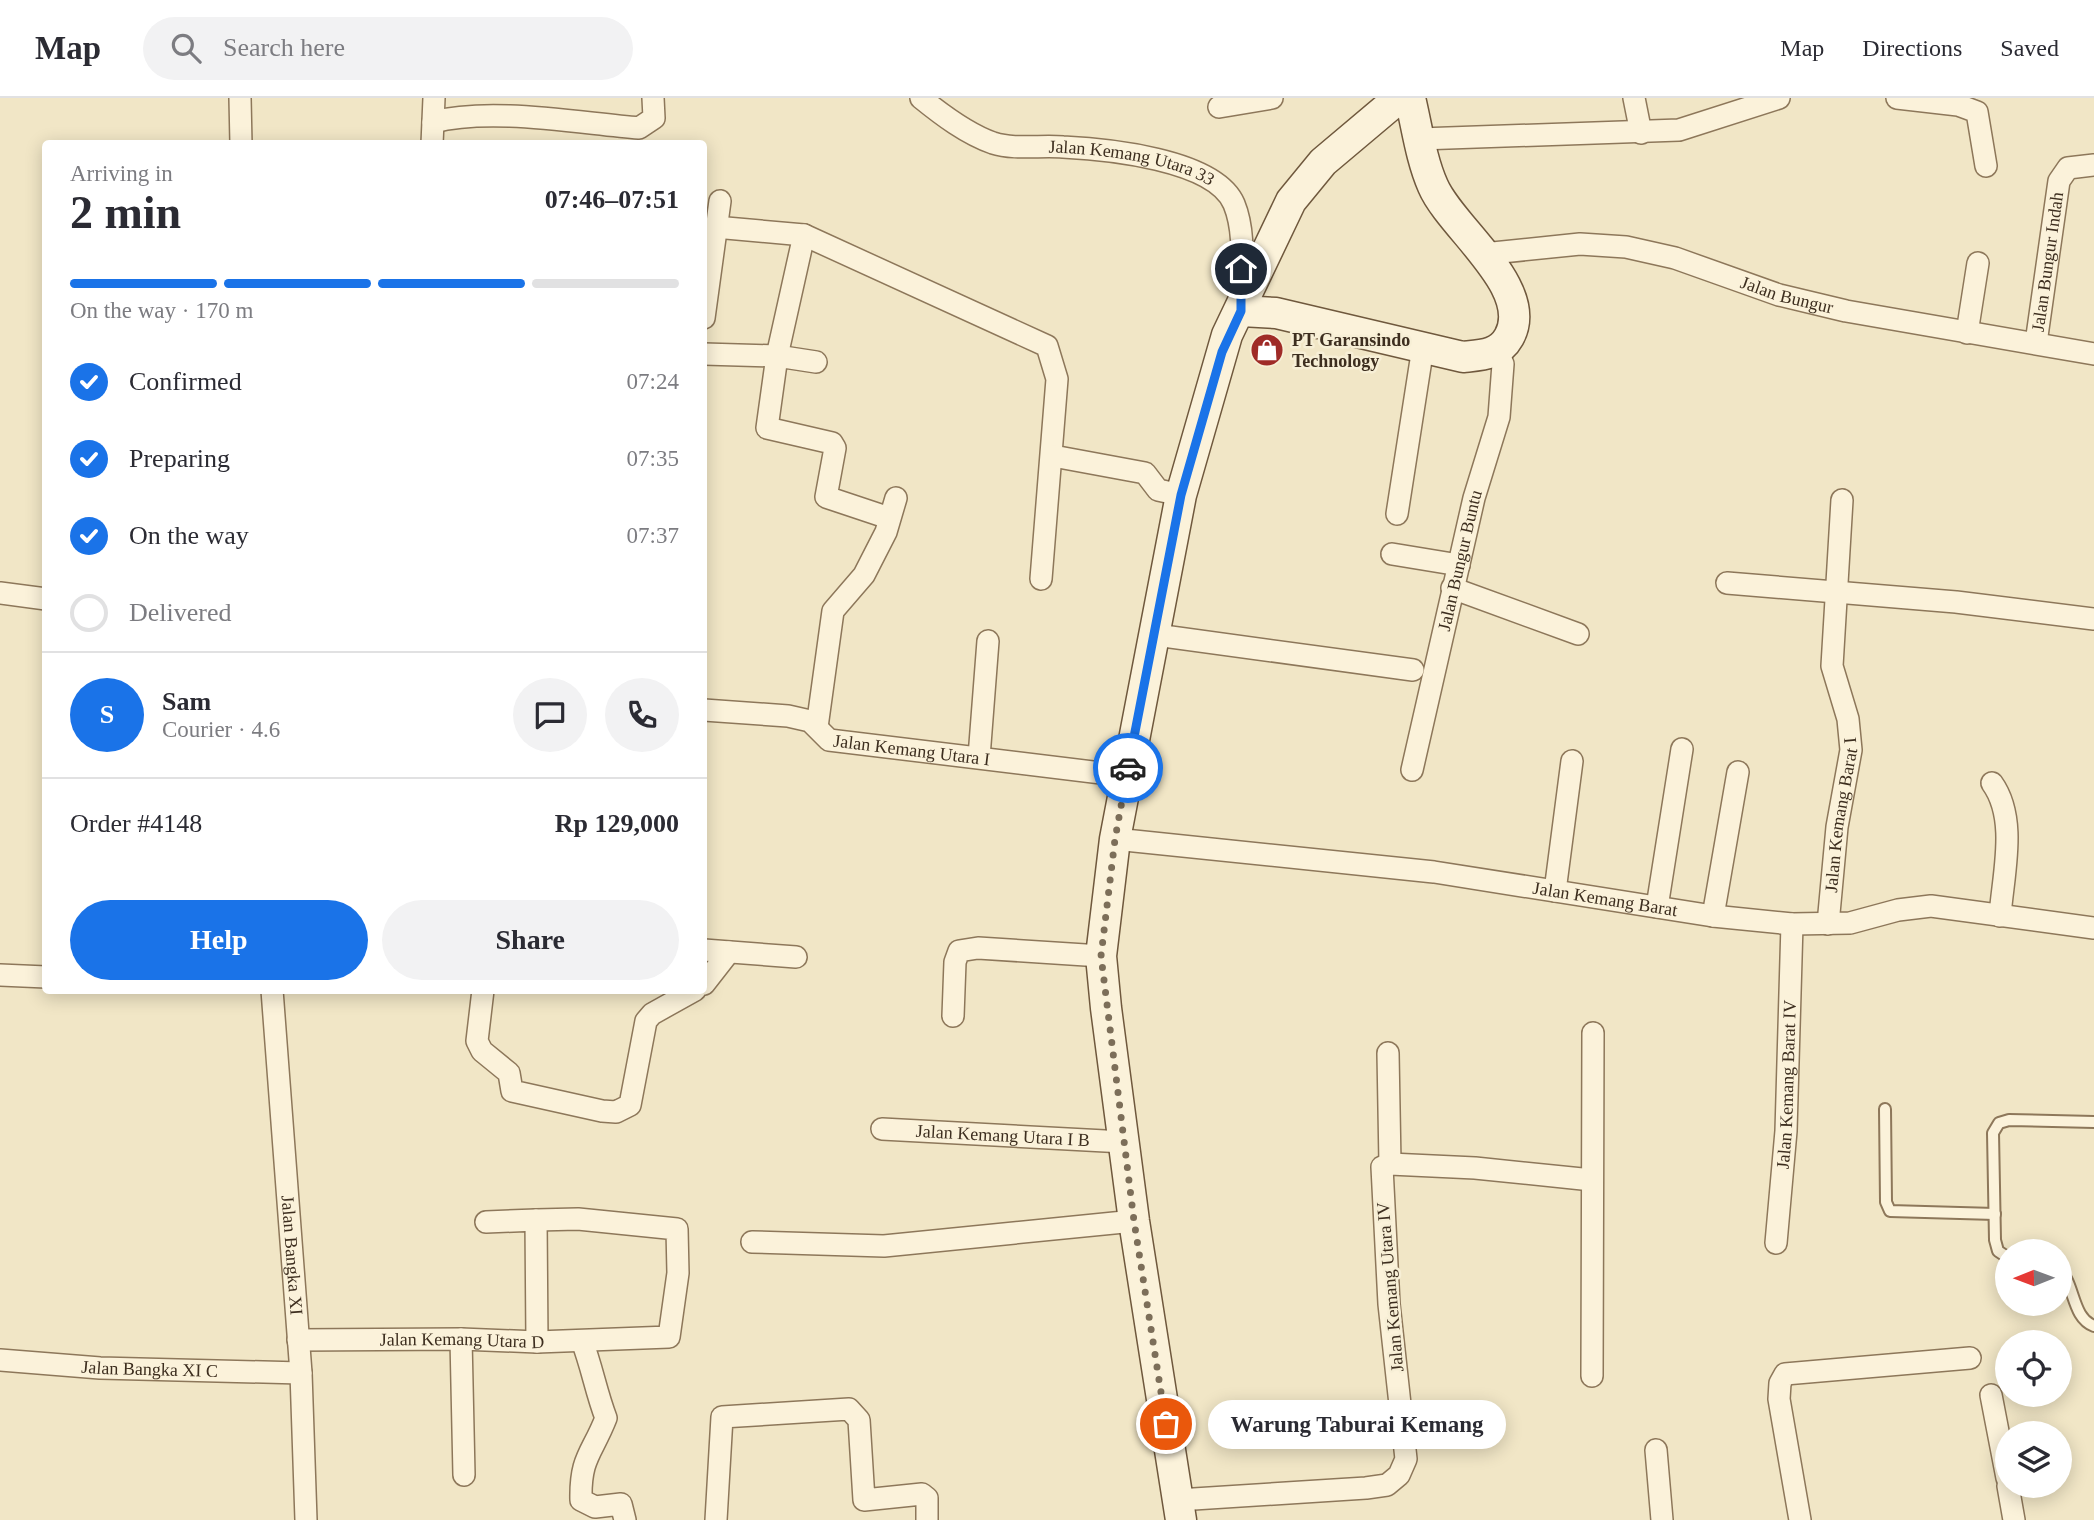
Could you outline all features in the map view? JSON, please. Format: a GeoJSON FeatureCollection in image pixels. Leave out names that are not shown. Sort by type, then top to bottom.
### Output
{"type":"FeatureCollection","features":[{"type":"Feature","properties":{"kind":"street"},"geometry":{"type":"LineString","coordinates":[[240,98],[241,140]]}},
{"type":"Feature","properties":{"kind":"street"},"geometry":{"type":"LineString","coordinates":[[432,140],[434,98]]}},
{"type":"Feature","properties":{"kind":"street"},"geometry":{"type":"LineString","coordinates":[[432,122],[459,116],[494,117],[639,128],[654,118],[653,98]]}},
{"type":"Feature","properties":{"kind":"street","name":"Jalan Kemang Utara 33"},"geometry":{"type":"LineString","coordinates":[[921,98],[976,136],[996,144],[1105,150],[1143,156],[1199,173],[1221,186],[1233,201],[1240,223],[1241,311]]}},
{"type":"Feature","properties":{"kind":"street"},"geometry":{"type":"LineString","coordinates":[[1219,107],[1272,98]]}},
{"type":"Feature","properties":{"kind":"street"},"geometry":{"type":"LineString","coordinates":[[1179,1510],[1134,1221],[1101,956],[1115,839],[1181,495],[1222,352],[1292,201],[1323,162],[1399,98]]}},
{"type":"Feature","properties":{"kind":"street"},"geometry":{"type":"LineString","coordinates":[[1241,311],[1276,313],[1463,356],[1488,355],[1505,344],[1513,330],[1513,300],[1499,274],[1437,192],[1410,98]]}},
{"type":"Feature","properties":{"kind":"street"},"geometry":{"type":"LineString","coordinates":[[1634,98],[1641,133]]}},
{"type":"Feature","properties":{"kind":"street"},"geometry":{"type":"LineString","coordinates":[[1420,139],[1679,130],[1779,98]]}},
{"type":"Feature","properties":{"kind":"street"},"geometry":{"type":"LineString","coordinates":[[1897,98],[1958,104],[1977,112],[1986,166]]}},
{"type":"Feature","properties":{"kind":"street","name":"Jalan Bungur Indah"},"geometry":{"type":"LineString","coordinates":[[2036,343],[2059,181],[2068,169],[2094,165]]}},
{"type":"Feature","properties":{"kind":"street"},"geometry":{"type":"LineString","coordinates":[[707,293],[720,201]]}},
{"type":"Feature","properties":{"kind":"street"},"geometry":{"type":"LineString","coordinates":[[715,227],[804,235],[1047,346],[1057,379],[1053,456],[1041,579]]}},
{"type":"Feature","properties":{"kind":"street"},"geometry":{"type":"LineString","coordinates":[[804,235],[777,356],[767,428],[832,443],[835,448],[826,497],[893,508],[864,575],[833,611],[817,727]]}},
{"type":"Feature","properties":{"kind":"street","name":"Jalan Bungur"},"geometry":{"type":"LineString","coordinates":[[1483,254],[1580,244],[1626,247],[1675,258],[1779,295],[1846,311],[2094,354]]}},
{"type":"Feature","properties":{"kind":"street"},"geometry":{"type":"LineString","coordinates":[[1967,333],[1978,263]]}},
{"type":"Feature","properties":{"kind":"street"},"geometry":{"type":"LineString","coordinates":[[1397,514],[1423,347]]}},
{"type":"Feature","properties":{"kind":"street","name":"Jalan Bungur Buntu"},"geometry":{"type":"LineString","coordinates":[[1412,770],[1474,498],[1499,417],[1503,364],[1497,351]]}},
{"type":"Feature","properties":{"kind":"street"},"geometry":{"type":"LineString","coordinates":[[707,354],[777,356],[816,362]]}},
{"type":"Feature","properties":{"kind":"street"},"geometry":{"type":"LineString","coordinates":[[1053,456],[1145,474],[1158,490],[1181,495]]}},
{"type":"Feature","properties":{"kind":"street","name":"Jalan Kemang Barat I"},"geometry":{"type":"LineString","coordinates":[[1828,924],[1837,827],[1851,750],[1848,719],[1832,666],[1842,500]]}},
{"type":"Feature","properties":{"kind":"street"},"geometry":{"type":"LineString","coordinates":[[1392,554],[1459,565]]}},
{"type":"Feature","properties":{"kind":"street"},"geometry":{"type":"LineString","coordinates":[[1727,583],[2094,619]]}},
{"type":"Feature","properties":{"kind":"street"},"geometry":{"type":"LineString","coordinates":[[1452,588],[1578,634]]}},
{"type":"Feature","properties":{"kind":"street"},"geometry":{"type":"LineString","coordinates":[[0,593],[42,598]]}},
{"type":"Feature","properties":{"kind":"street"},"geometry":{"type":"LineString","coordinates":[[1156,635],[1413,670]]}},
{"type":"Feature","properties":{"kind":"street"},"geometry":{"type":"LineString","coordinates":[[979,757],[988,641]]}},
{"type":"Feature","properties":{"kind":"street","name":"Jalan Kemang Utara I"},"geometry":{"type":"LineString","coordinates":[[707,710],[788,716],[810,721],[829,740],[1126,776]]}},
{"type":"Feature","properties":{"kind":"street"},"geometry":{"type":"LineString","coordinates":[[1657,907],[1682,749]]}},
{"type":"Feature","properties":{"kind":"street"},"geometry":{"type":"LineString","coordinates":[[1555,891],[1572,761]]}},
{"type":"Feature","properties":{"kind":"street"},"geometry":{"type":"LineString","coordinates":[[1713,916],[1738,772]]}},
{"type":"Feature","properties":{"kind":"street"},"geometry":{"type":"LineString","coordinates":[[1992,783],[2001,796],[2006,820],[2000,916]]}},
{"type":"Feature","properties":{"kind":"street","name":"Jalan Kemang Barat"},"geometry":{"type":"LineString","coordinates":[[1115,839],[1358,862],[1713,916],[1792,924],[1850,923],[1898,910],[1931,906],[2094,928]]}},
{"type":"Feature","properties":{"kind":"street","name":"Jalan Kemang Barat IV"},"geometry":{"type":"LineString","coordinates":[[1776,1243],[1786,1131],[1792,924]]}},
{"type":"Feature","properties":{"kind":"street"},"geometry":{"type":"LineString","coordinates":[[953,1016],[954,961],[959,951],[978,948],[1101,956]]}},
{"type":"Feature","properties":{"kind":"street"},"geometry":{"type":"LineString","coordinates":[[707,950],[796,957]]}},
{"type":"Feature","properties":{"kind":"street"},"geometry":{"type":"LineString","coordinates":[[707,980],[729,952]]}},
{"type":"Feature","properties":{"kind":"street"},"geometry":{"type":"LineString","coordinates":[[0,975],[42,977]]}},
{"type":"Feature","properties":{"kind":"street","name":"Jalan Bangka XI"},"geometry":{"type":"LineString","coordinates":[[272,994],[301,1373],[306,1520]]}},
{"type":"Feature","properties":{"kind":"street"},"geometry":{"type":"LineString","coordinates":[[483,994],[477,1041],[482,1051],[509,1073],[512,1091],[561,1104],[616,1112],[630,1105],[646,1021],[652,1014],[688,994]]}},
{"type":"Feature","properties":{"kind":"street"},"geometry":{"type":"LineString","coordinates":[[1592,1376],[1593,1033]]}},
{"type":"Feature","properties":{"kind":"street"},"geometry":{"type":"LineString","coordinates":[[1388,1053],[1390,1164],[1475,1168],[1592,1180]]}},
{"type":"Feature","properties":{"kind":"street","name":"Jalan Kemang Utara I B"},"geometry":{"type":"LineString","coordinates":[[883,1129],[1124,1142]]}},
{"type":"Feature","properties":{"kind":"street","name":"Jalan Kemang Utara IV"},"geometry":{"type":"LineString","coordinates":[[1179,1510],[1387,1485],[1399,1475],[1406,1459],[1405,1434],[1389,1304],[1380,1173],[1382,1167],[1390,1164]]}},
{"type":"Feature","properties":{"kind":"street","name":"Jalan Kemang Utara D"},"geometry":{"type":"LineString","coordinates":[[298,1340],[461,1339],[537,1342],[536,1220]]}},
{"type":"Feature","properties":{"kind":"street"},"geometry":{"type":"LineString","coordinates":[[486,1222],[607,1221],[674,1228],[679,1233],[678,1273],[669,1337],[537,1342]]}},
{"type":"Feature","properties":{"kind":"street"},"geometry":{"type":"LineString","coordinates":[[752,1242],[884,1246],[1134,1221]]}},
{"type":"Feature","properties":{"kind":"street"},"geometry":{"type":"LineString","coordinates":[[461,1339],[464,1475]]}},
{"type":"Feature","properties":{"kind":"street"},"geometry":{"type":"LineString","coordinates":[[582,1341],[592,1366],[594,1387],[606,1418],[598,1438],[584,1460],[581,1500],[595,1507],[621,1504],[625,1520]]}},
{"type":"Feature","properties":{"kind":"street"},"geometry":{"type":"LineString","coordinates":[[1800,1520],[1779,1399],[1780,1383],[1785,1374],[1970,1359]]}},
{"type":"Feature","properties":{"kind":"street","name":"Jalan Bangka XI C"},"geometry":{"type":"LineString","coordinates":[[0,1360],[100,1368],[301,1373]]}},
{"type":"Feature","properties":{"kind":"street"},"geometry":{"type":"LineString","coordinates":[[1991,1395],[1996,1421]]}},
{"type":"Feature","properties":{"kind":"street"},"geometry":{"type":"LineString","coordinates":[[716,1520],[722,1417],[827,1409],[849,1409],[859,1420],[864,1500],[922,1494],[927,1497],[927,1520]]}},
{"type":"Feature","properties":{"kind":"street"},"geometry":{"type":"LineString","coordinates":[[1656,1450],[1662,1520]]}},
{"type":"Feature","properties":{"kind":"street"},"geometry":{"type":"LineString","coordinates":[[2010,1498],[2014,1520]]}},
{"type":"Feature","properties":{"kind":"lane"},"geometry":{"type":"LineString","coordinates":[[1885,1109],[1886,1202],[1890,1211],[1995,1214]]}},
{"type":"Feature","properties":{"kind":"lane"},"geometry":{"type":"LineString","coordinates":[[1995,1239],[1993,1133],[1998,1123],[2009,1120],[2094,1122]]}},
{"type":"Feature","properties":{"kind":"lane"},"geometry":{"type":"LineString","coordinates":[[2072,1292],[2080,1315],[2094,1326]]}},
{"type":"Feature","properties":{"kind":"way so far"},"geometry":{"type":"LineString","coordinates":[[1128,768],[1115,839],[1101,956],[1105,1008],[1134,1221],[1166,1424]]}},
{"type":"Feature","properties":{"kind":"place","name":"PT Garansindo Technology"},"geometry":{"type":"Point","coordinates":[1267,350]}},
{"type":"Feature","properties":{"kind":"place","name":"Warung Taburai Kemang"},"geometry":{"type":"Point","coordinates":[1166,1424]}},
{"type":"Feature","properties":{"kind":"route"},"geometry":{"type":"LineString","coordinates":[[1128,768],[1156,635],[1181,495],[1227,335],[1241,311],[1241,269]]}}]}
